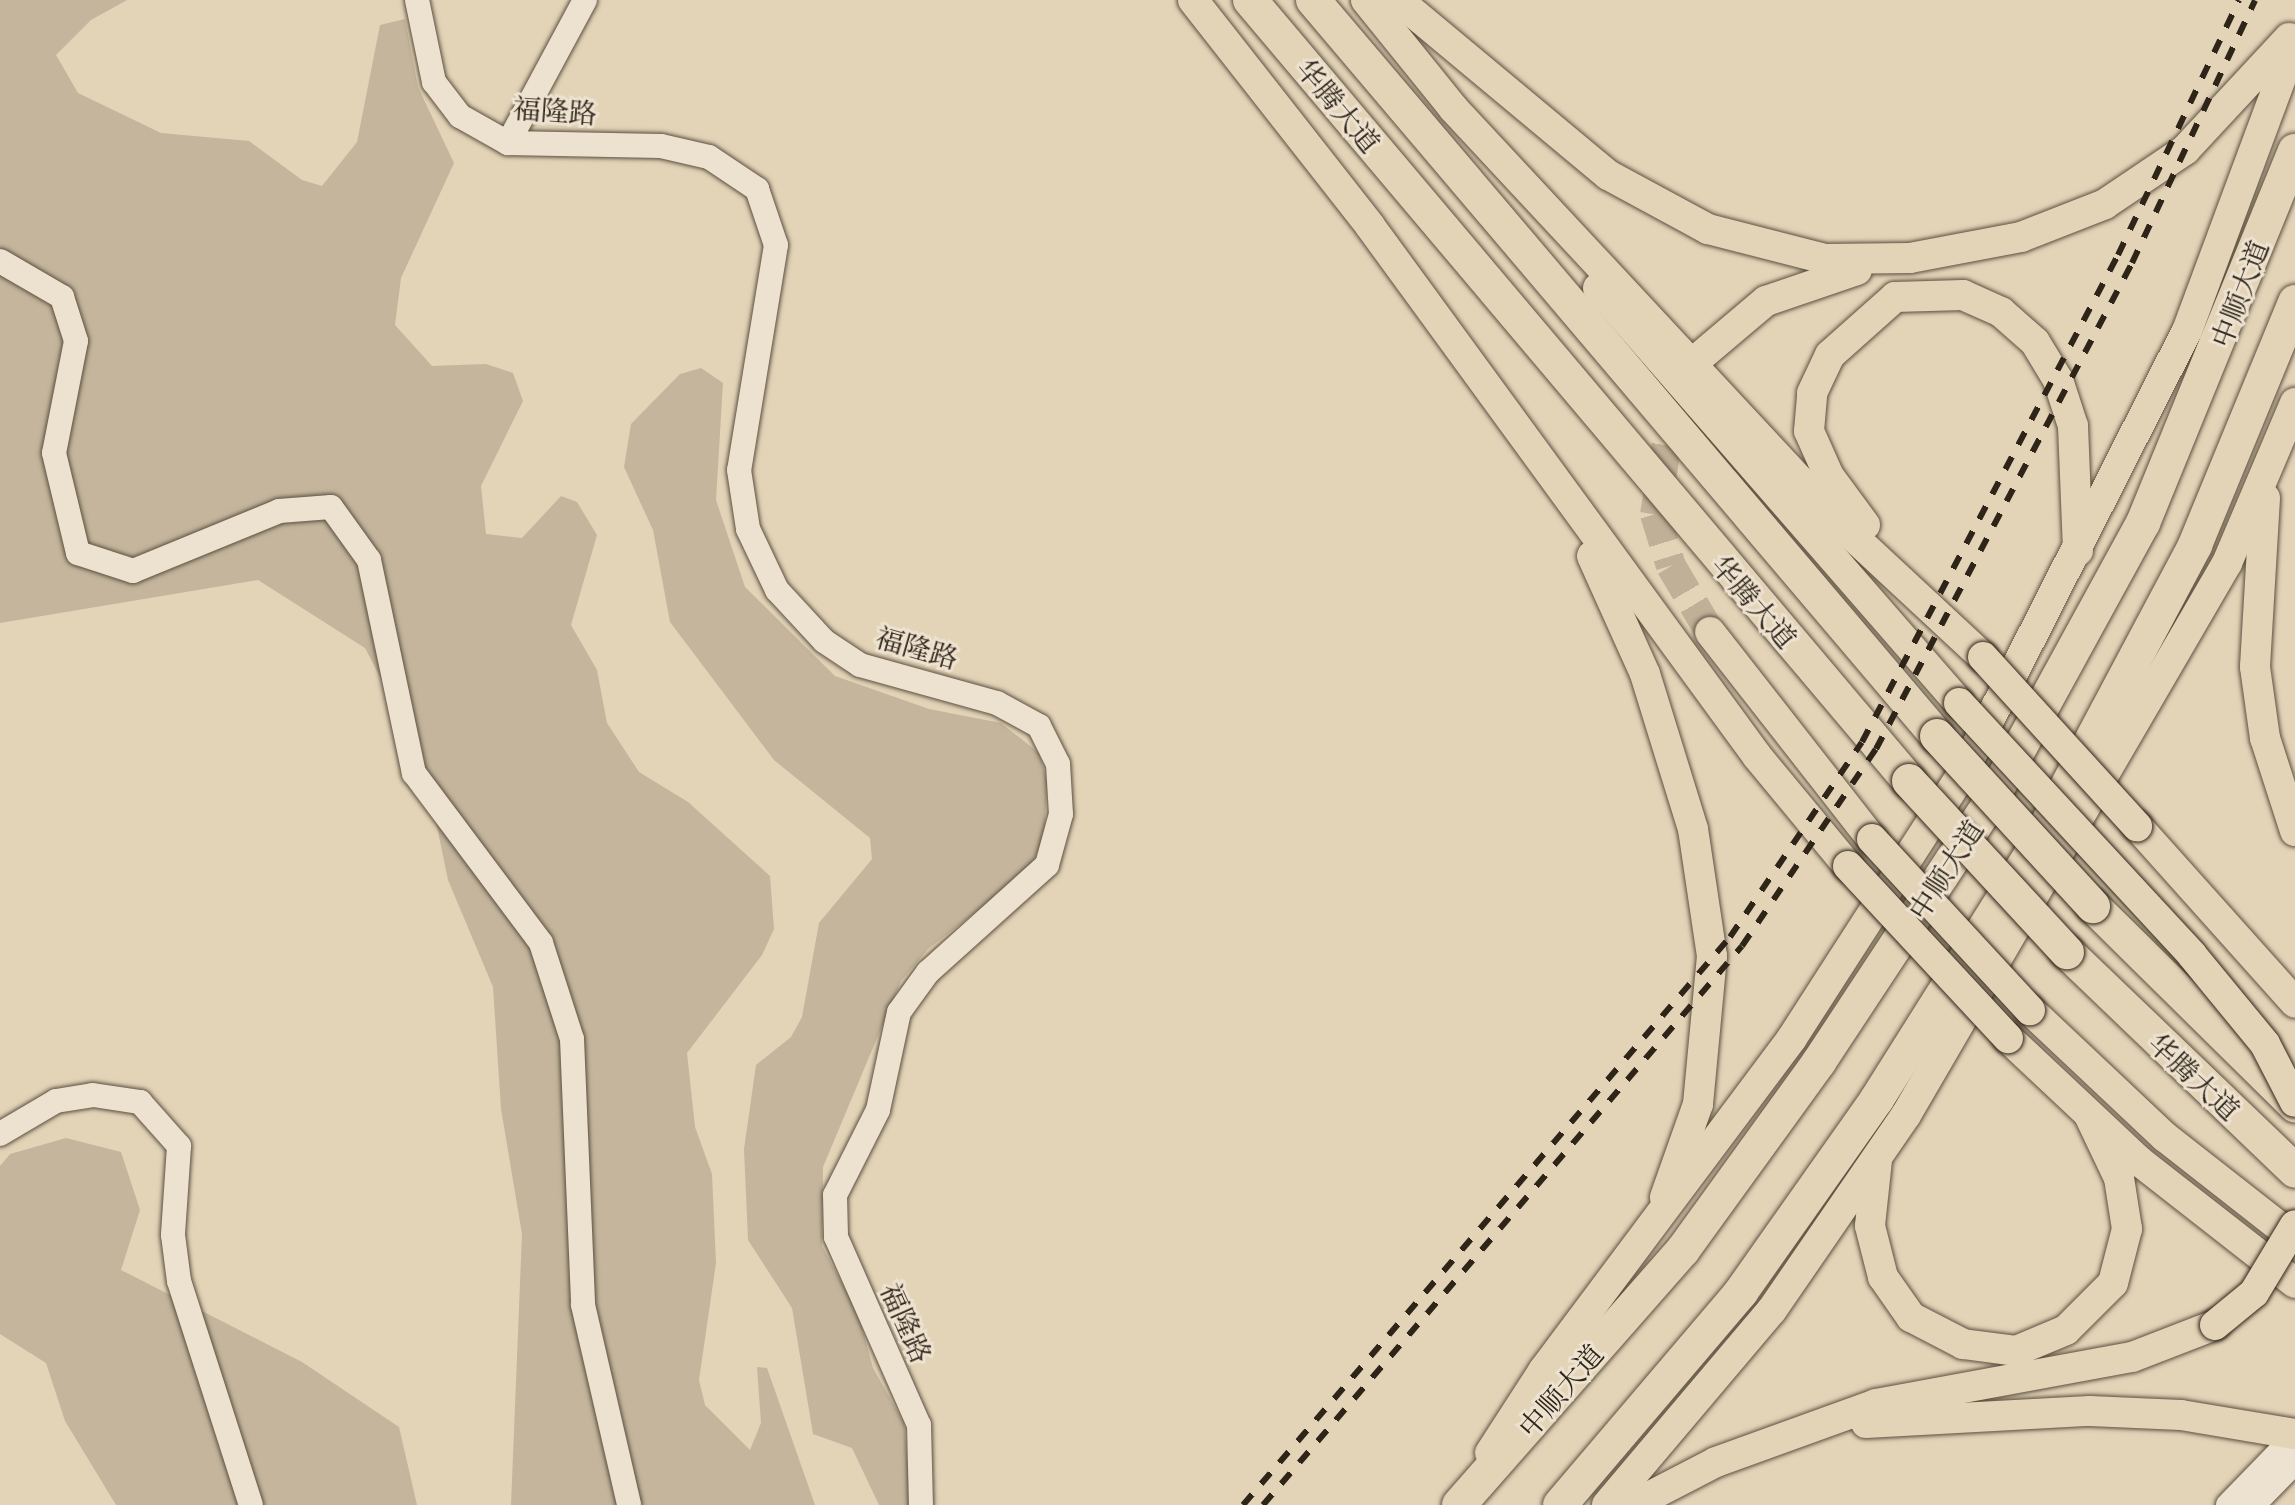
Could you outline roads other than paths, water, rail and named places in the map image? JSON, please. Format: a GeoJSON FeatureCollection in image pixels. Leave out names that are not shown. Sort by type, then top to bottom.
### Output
{"type":"FeatureCollection","features":[{"type":"Feature","properties":{"kind":"highway","name":"华腾大道"},"geometry":{"type":"LineString","coordinates":[[1250,0],[1909,781],[2067,952],[2295,1171]]}},
{"type":"Feature","properties":{"kind":"highway","name":"华腾大道"},"geometry":{"type":"LineString","coordinates":[[1313,0],[1636,389],[1937,736],[2093,906],[2295,1104]]}},
{"type":"Feature","properties":{"kind":"highway","name":"中顺大道"},"geometry":{"type":"LineString","coordinates":[[1458,1505],[1683,1250],[1819,1062],[1988,806],[2143,523],[2295,151]]}},
{"type":"Feature","properties":{"kind":"highway","name":"中顺大道"},"geometry":{"type":"LineString","coordinates":[[1560,1505],[1741,1292],[1877,1099],[2031,854],[2195,545],[2295,302]]}},
{"type":"Feature","properties":{"kind":"main road"},"geometry":{"type":"LineString","coordinates":[[1193,0],[1370,226],[1570,506],[1848,866],[2008,1038],[2089,1115],[2295,1283]]}},
{"type":"Feature","properties":{"kind":"main road"},"geometry":{"type":"LineString","coordinates":[[1366,0],[1660,366],[1959,703],[2192,955],[2265,1044],[2295,1104]]}},
{"type":"Feature","properties":{"kind":"main road"},"geometry":{"type":"LineString","coordinates":[[1398,0],[1561,139],[1661,206],[1759,246],[1825,259],[1910,258]]}},
{"type":"Feature","properties":{"kind":"main road"},"geometry":{"type":"LineString","coordinates":[[1702,355],[1766,301],[1824,277],[2021,237],[2105,204],[2185,150],[2295,30]]}},
{"type":"Feature","properties":{"kind":"main road"},"geometry":{"type":"LineString","coordinates":[[1458,1505],[1543,1371],[1654,1228],[1792,1038],[1961,776],[2078,555],[2187,331],[2295,41]]}},
{"type":"Feature","properties":{"kind":"main road"},"geometry":{"type":"LineString","coordinates":[[1453,108],[1844,528],[1962,634]]}},
{"type":"Feature","properties":{"kind":"main road"},"geometry":{"type":"LineString","coordinates":[[2078,555],[2073,426],[2035,342],[2001,312],[1963,295],[1895,297],[1830,355],[1812,393],[1809,431],[1850,508],[2295,1003]]}},
{"type":"Feature","properties":{"kind":"main road"},"geometry":{"type":"LineString","coordinates":[[1607,1505],[1772,1310],[1878,1156],[2052,873],[2227,563],[2295,403]]}},
{"type":"Feature","properties":{"kind":"main road"},"geometry":{"type":"LineString","coordinates":[[2268,470],[2255,667],[2265,738],[2295,831]]}},
{"type":"Feature","properties":{"kind":"main road"},"geometry":{"type":"LineString","coordinates":[[1570,506],[1645,674],[1693,829],[1712,956],[1698,1104],[1654,1228]]}},
{"type":"Feature","properties":{"kind":"main road"},"geometry":{"type":"LineString","coordinates":[[1710,632],[1872,839],[2030,1010],[2165,1137],[2295,1239]]}},
{"type":"Feature","properties":{"kind":"main road"},"geometry":{"type":"LineString","coordinates":[[1878,1156],[1870,1226],[1883,1277],[1911,1317],[1963,1344],[2016,1351],[2066,1330],[2113,1283],[2127,1229],[2119,1178],[2089,1115]]}},
{"type":"Feature","properties":{"kind":"main road"},"geometry":{"type":"LineString","coordinates":[[1633,1505],[1796,1431],[1932,1391],[2132,1357],[2215,1325],[2254,1293],[2295,1225]]}},
{"type":"Feature","properties":{"kind":"main road"},"geometry":{"type":"LineString","coordinates":[[1796,1431],[2014,1412],[2181,1415],[2295,1435]]}},
{"type":"Feature","properties":{"kind":"street","name":"福隆路"},"geometry":{"type":"LineString","coordinates":[[417,0],[434,82],[460,116],[508,143],[661,146],[709,157],[757,189],[776,245],[739,470],[748,529],[777,590],[824,641],[860,665],[997,703],[1039,726],[1058,764],[1061,814],[1047,865],[928,972],[899,1012],[878,1110],[835,1195],[836,1237],[919,1425],[921,1505]]}},
{"type":"Feature","properties":{"kind":"street"},"geometry":{"type":"LineString","coordinates":[[508,143],[585,0]]}},
{"type":"Feature","properties":{"kind":"street"},"geometry":{"type":"LineString","coordinates":[[0,261],[62,297],[76,341],[54,453],[78,553],[133,571],[279,511],[331,507],[369,560],[414,773],[541,943],[572,1039],[583,1305],[629,1505]]}},
{"type":"Feature","properties":{"kind":"street"},"geometry":{"type":"LineString","coordinates":[[0,1134],[56,1101],[93,1095],[140,1102],[179,1146],[179,1281],[251,1505]]}},
{"type":"Feature","properties":{"kind":"street"},"geometry":{"type":"LineString","coordinates":[[2228,1505],[2295,1435]]}},
{"type":"Feature","properties":{"kind":"street"},"geometry":{"type":"LineString","coordinates":[[2253,1505],[2295,1462]]}},
{"type":"Feature","properties":{"kind":"tunnel"},"geometry":{"type":"LineString","coordinates":[[1674,401],[1655,514],[1671,566],[1710,632]]}},
{"type":"Feature","properties":{"kind":"railway"},"geometry":{"type":"LineString","coordinates":[[1243,1505],[1730,937],[1862,742],[2118,255],[2239,0]]}},
{"type":"Feature","properties":{"kind":"railway"},"geometry":{"type":"LineString","coordinates":[[1263,1505],[1742,946],[1876,749],[2132,263],[2255,0]]}}]}
